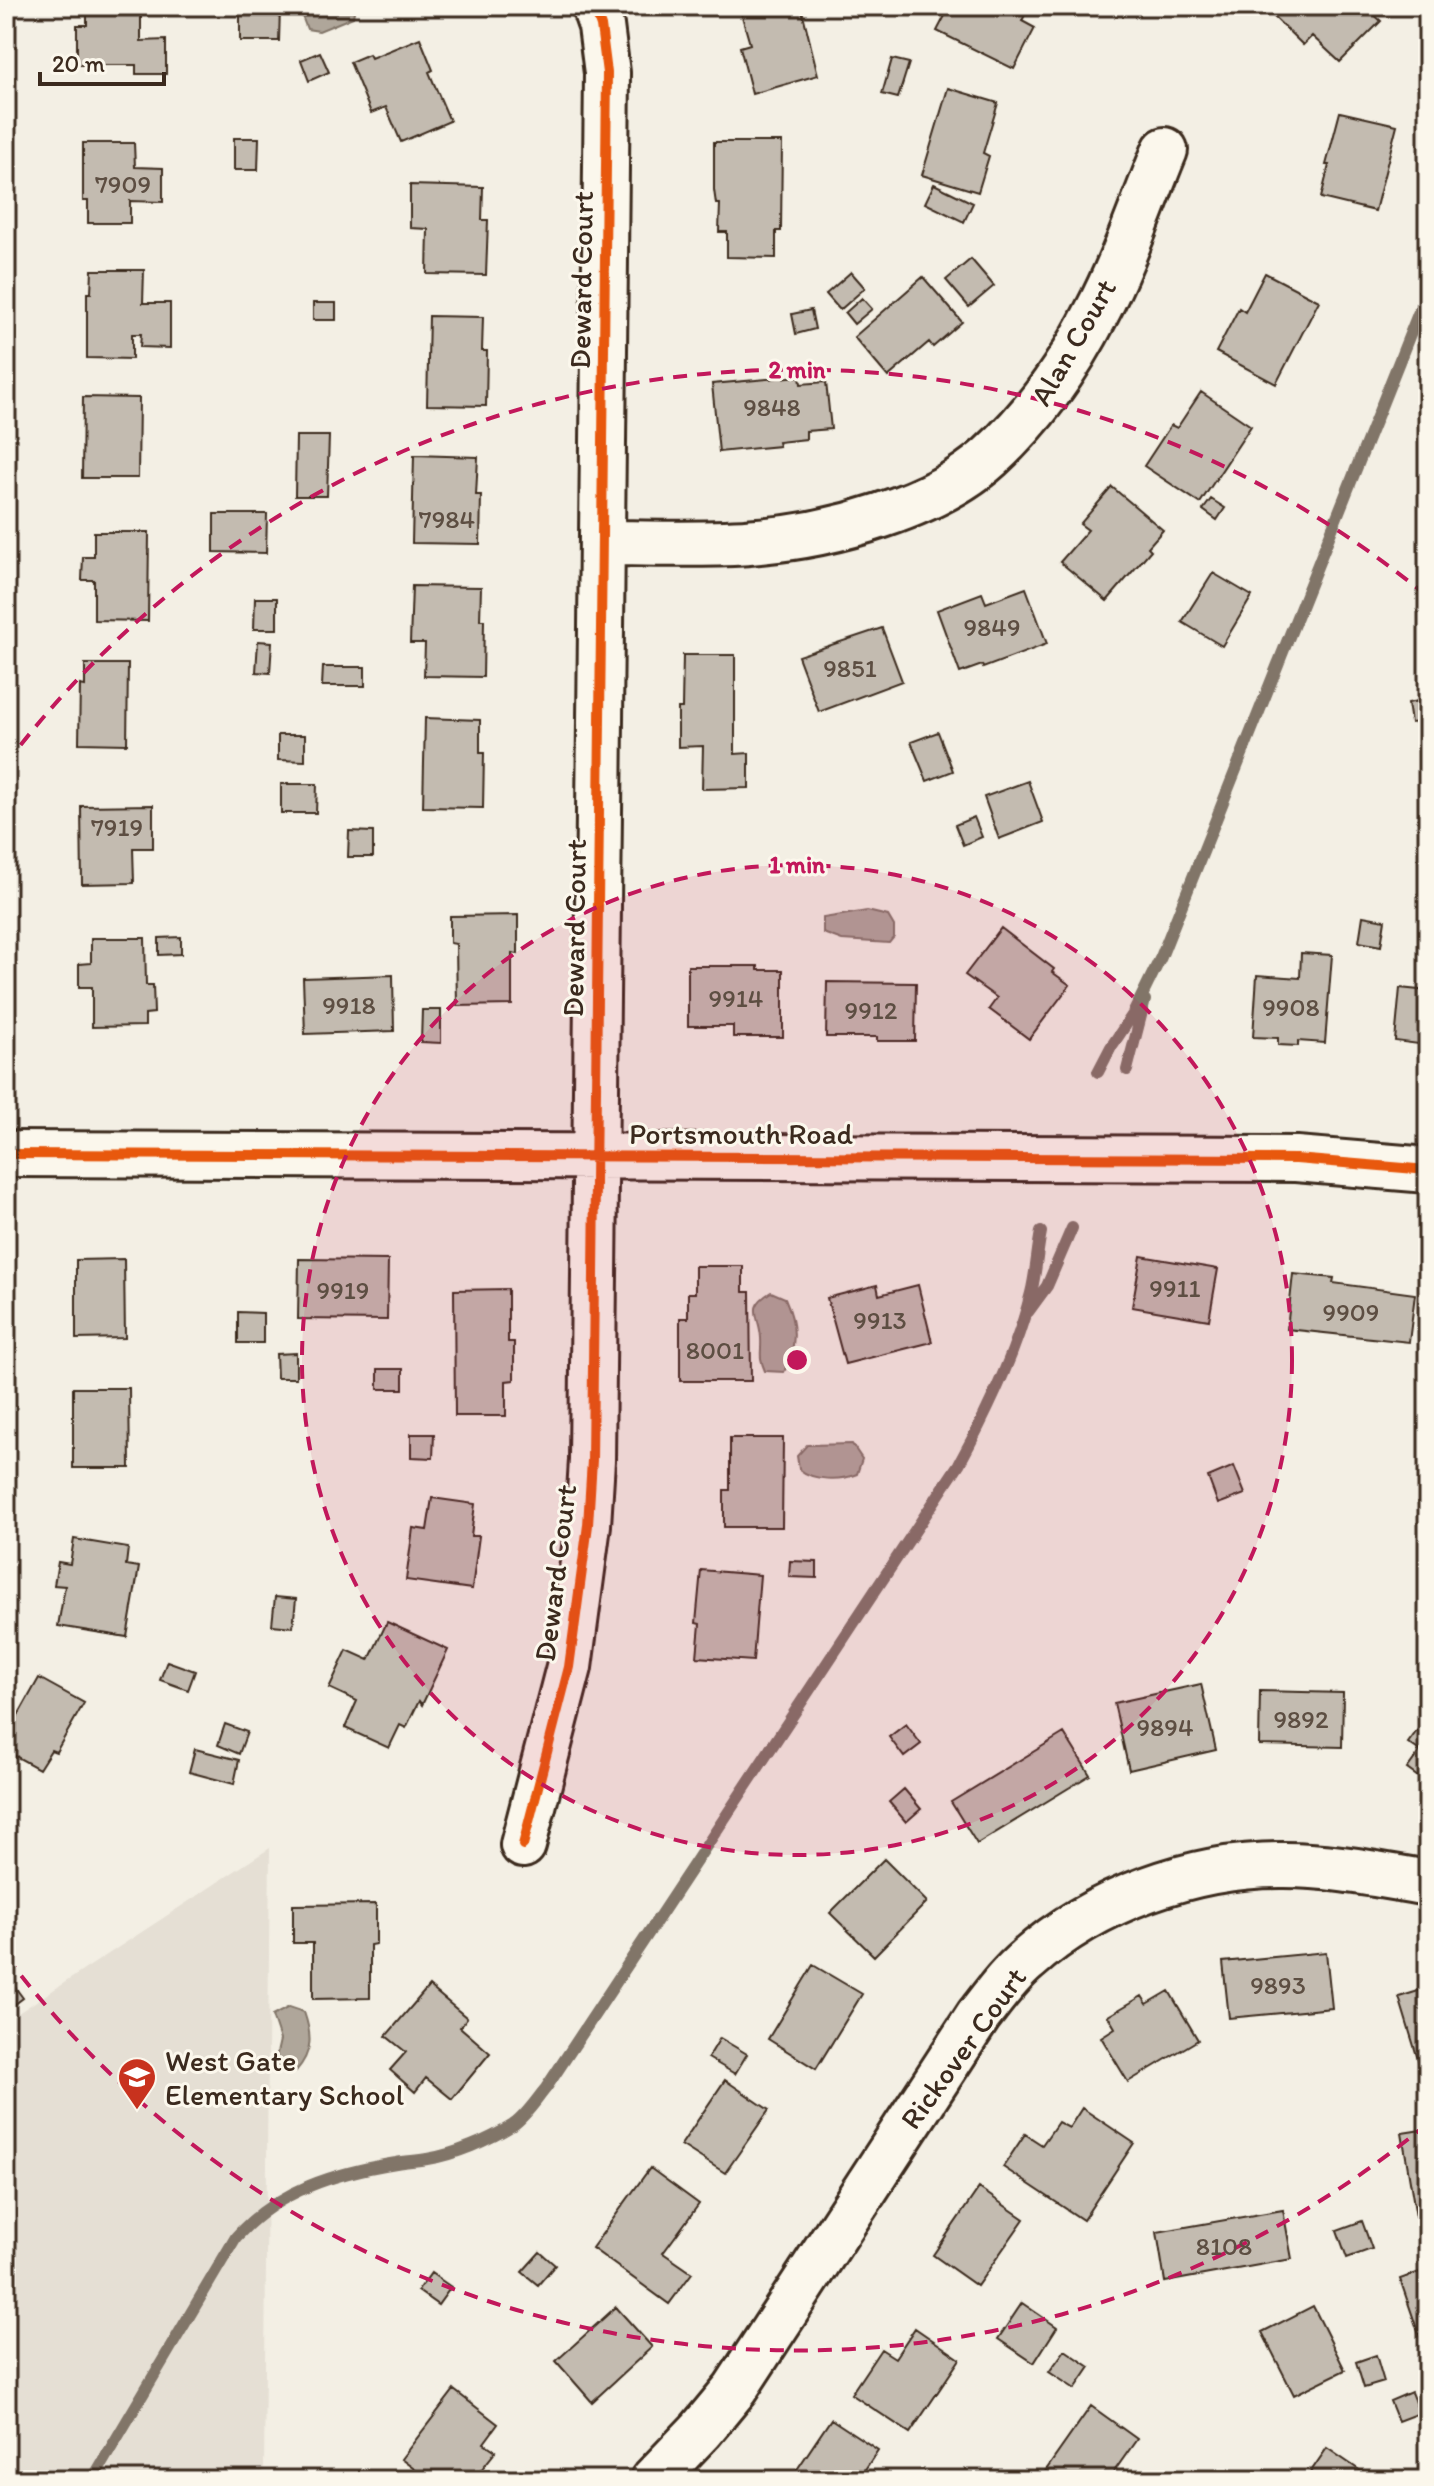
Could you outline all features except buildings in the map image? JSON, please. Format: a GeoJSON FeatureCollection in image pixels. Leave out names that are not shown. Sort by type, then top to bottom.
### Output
{"type":"FeatureCollection","features":[{"type":"Feature","properties":{"kind":"street","name":"Deward Court"},"geometry":{"type":"LineString","coordinates":[[523,1845],[569,1667],[588,1525],[592,1460],[607,73],[601,26],[594,6]]}},
{"type":"Feature","properties":{"kind":"street","name":"Alan Court"},"geometry":{"type":"LineString","coordinates":[[602,543],[757,541],[804,535],[862,522],[910,504],[988,459],[1032,415],[1062,375],[1099,310],[1165,150]]}},
{"type":"Feature","properties":{"kind":"street","name":"Portsmouth Road"},"geometry":{"type":"LineString","coordinates":[[6,1154],[1296,1159],[1428,1170]]}},
{"type":"Feature","properties":{"kind":"street","name":"Rickover Court"},"geometry":{"type":"LineString","coordinates":[[653,2480],[735,2389],[979,2015],[1025,1961],[1053,1938],[1081,1920],[1140,1892],[1222,1871],[1281,1865],[1340,1868],[1428,1883]]}},
{"type":"Feature","properties":{"kind":"shaded area"},"geometry":{"type":"Polygon","coordinates":[[[302,6],[355,6],[353,17],[319,31],[307,29],[300,11],[302,6]]]}},
{"type":"Feature","properties":{"kind":"shaded area"},"geometry":{"type":"Polygon","coordinates":[[[867,911],[888,916],[894,926],[894,937],[889,943],[842,940],[823,933],[823,918],[867,911]]]}},
{"type":"Feature","properties":{"kind":"shaded area"},"geometry":{"type":"Polygon","coordinates":[[[771,1292],[785,1298],[792,1317],[793,1344],[784,1372],[765,1371],[761,1357],[756,1308],[771,1292]]]}},
{"type":"Feature","properties":{"kind":"shaded area"},"geometry":{"type":"Polygon","coordinates":[[[852,1444],[862,1459],[857,1474],[827,1479],[799,1469],[797,1456],[807,1445],[852,1444]]]}},
{"type":"Feature","properties":{"kind":"shaded area","name":"West Gate Elementary School"},"geometry":{"type":"Polygon","coordinates":[[[270,1848],[264,2471],[252,2480],[6,2480],[6,2021],[270,1848]]]}},
{"type":"Feature","properties":{"kind":"shaded area"},"geometry":{"type":"Polygon","coordinates":[[[289,2007],[304,2012],[309,2043],[306,2057],[296,2071],[283,2072],[275,2062],[280,2040],[272,2016],[289,2007]]]}},
{"type":"Feature","properties":{"kind":"waterway"},"geometry":{"type":"LineString","coordinates":[[1098,1072],[1133,1014],[1161,957],[1428,289]]}},
{"type":"Feature","properties":{"kind":"waterway"},"geometry":{"type":"LineString","coordinates":[[1127,1070],[1145,1000]]}},
{"type":"Feature","properties":{"kind":"waterway"},"geometry":{"type":"LineString","coordinates":[[1028,1312],[1047,1286],[1072,1228]]}},
{"type":"Feature","properties":{"kind":"waterway"},"geometry":{"type":"LineString","coordinates":[[92,2480],[236,2237],[252,2221],[270,2207],[309,2186],[351,2172],[460,2150],[504,2131],[527,2113],[959,1464],[1018,1336],[1033,1285],[1041,1232]]}},
{"type":"Feature","properties":{"kind":"cycle path"},"geometry":{"type":"LineString","coordinates":[[523,1845],[569,1667],[588,1525],[592,1460],[607,73],[601,26],[594,6]]}},
{"type":"Feature","properties":{"kind":"cycle path"},"geometry":{"type":"LineString","coordinates":[[6,1154],[1296,1159],[1428,1170]]}},
{"type":"Feature","properties":{"kind":"place","name":"West Gate Elementary School"},"geometry":{"type":"Point","coordinates":[137,2111]}}]}
